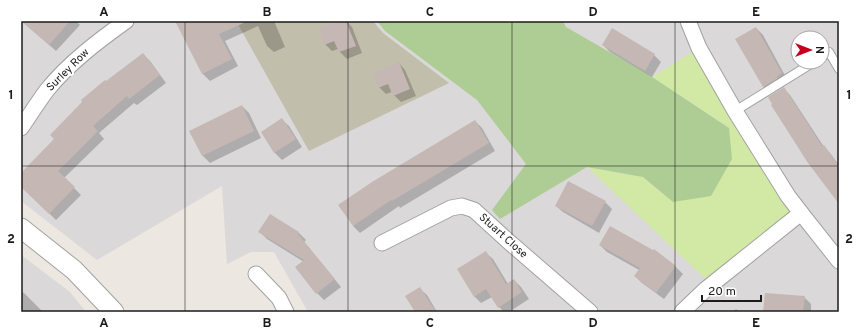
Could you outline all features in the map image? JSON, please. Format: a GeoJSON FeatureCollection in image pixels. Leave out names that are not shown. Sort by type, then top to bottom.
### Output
{"type":"FeatureCollection","features":[{"type":"Feature","properties":{"kind":"street","name":"Surley Row"},"geometry":{"type":"LineString","coordinates":[[21,128],[47,90],[71,65],[103,37],[126,21]]}},
{"type":"Feature","properties":{"kind":"street"},"geometry":{"type":"LineString","coordinates":[[688,21],[699,48],[735,111],[788,196],[839,261]]}},
{"type":"Feature","properties":{"kind":"street","name":"Stuart Close"},"geometry":{"type":"LineString","coordinates":[[382,243],[451,208],[462,206],[474,210],[590,312]]}},
{"type":"Feature","properties":{"kind":"street"},"geometry":{"type":"LineString","coordinates":[[682,312],[706,289],[801,213]]}},
{"type":"Feature","properties":{"kind":"street"},"geometry":{"type":"LineString","coordinates":[[21,228],[74,270],[114,312]]}},
{"type":"Feature","properties":{"kind":"street"},"geometry":{"type":"LineString","coordinates":[[256,274],[279,298],[286,312]]}},
{"type":"Feature","properties":{"kind":"lane"},"geometry":{"type":"LineString","coordinates":[[830,54],[839,69]]}},
{"type":"Feature","properties":{"kind":"lane"},"geometry":{"type":"LineString","coordinates":[[735,111],[801,70]]}},
{"type":"Feature","properties":{"kind":"shaded area"},"geometry":{"type":"Polygon","coordinates":[[[21,21],[839,21],[839,312],[308,312],[274,252],[251,252],[227,264],[222,186],[97,260],[21,201],[21,21]]]}},
{"type":"Feature","properties":{"kind":"shaded area"},"geometry":{"type":"Polygon","coordinates":[[[236,21],[373,21],[383,33],[449,83],[309,151],[236,21]]]}},
{"type":"Feature","properties":{"kind":"shaded area"},"geometry":{"type":"Polygon","coordinates":[[[21,255],[70,292],[86,312],[21,312],[21,255]]]}},
{"type":"Feature","properties":{"kind":"green space"},"geometry":{"type":"Polygon","coordinates":[[[377,21],[563,21],[566,27],[646,73],[729,128],[732,159],[711,196],[673,202],[643,177],[587,167],[500,219],[492,210],[526,164],[477,100],[385,31],[377,21]]]}},
{"type":"Feature","properties":{"kind":"green space"},"geometry":{"type":"Polygon","coordinates":[[[699,48],[801,213],[712,285],[587,167],[643,177],[673,202],[729,128],[652,77],[699,48]]]}},
{"type":"Feature","properties":{"kind":"building"},"geometry":{"type":"Polygon","coordinates":[[[21,21],[70,21],[49,45],[21,21]]]}},
{"type":"Feature","properties":{"kind":"building"},"geometry":{"type":"Polygon","coordinates":[[[175,21],[248,21],[219,34],[232,59],[202,74],[175,21]]]}},
{"type":"Feature","properties":{"kind":"building"},"geometry":{"type":"Polygon","coordinates":[[[339,21],[346,21],[356,46],[339,52],[334,41],[324,45],[318,29],[339,21]]]}},
{"type":"Feature","properties":{"kind":"building"},"geometry":{"type":"Polygon","coordinates":[[[756,27],[782,73],[777,77],[778,78],[763,87],[735,39],[756,27]]]}},
{"type":"Feature","properties":{"kind":"building"},"geometry":{"type":"Polygon","coordinates":[[[612,28],[655,54],[645,71],[602,45],[612,28]]]}},
{"type":"Feature","properties":{"kind":"building"},"geometry":{"type":"Polygon","coordinates":[[[143,53],[160,75],[129,99],[127,96],[93,126],[98,131],[58,171],[75,187],[49,214],[21,187],[21,173],[54,139],[50,135],[82,102],[81,100],[105,80],[106,81],[143,53]]]}},
{"type":"Feature","properties":{"kind":"building"},"geometry":{"type":"Polygon","coordinates":[[[399,62],[410,89],[393,96],[388,84],[378,88],[372,73],[399,62]]]}},
{"type":"Feature","properties":{"kind":"building"},"geometry":{"type":"Polygon","coordinates":[[[784,87],[822,146],[824,145],[839,166],[839,204],[808,163],[771,105],[772,104],[768,97],[784,87]]]}},
{"type":"Feature","properties":{"kind":"building"},"geometry":{"type":"Polygon","coordinates":[[[242,105],[254,131],[202,156],[189,131],[242,105]]]}},
{"type":"Feature","properties":{"kind":"building"},"geometry":{"type":"Polygon","coordinates":[[[282,118],[296,139],[274,153],[261,132],[282,118]]]}},
{"type":"Feature","properties":{"kind":"building"},"geometry":{"type":"Polygon","coordinates":[[[475,120],[489,143],[392,201],[391,200],[353,226],[338,205],[372,182],[475,120]]]}},
{"type":"Feature","properties":{"kind":"building"},"geometry":{"type":"Polygon","coordinates":[[[568,181],[606,201],[592,226],[555,206],[568,181]]]}},
{"type":"Feature","properties":{"kind":"building"},"geometry":{"type":"Polygon","coordinates":[[[270,214],[299,232],[298,234],[335,279],[316,294],[295,267],[304,260],[258,232],[270,214]]]}},
{"type":"Feature","properties":{"kind":"building"},"geometry":{"type":"Polygon","coordinates":[[[610,226],[653,250],[654,249],[676,266],[656,293],[634,276],[640,268],[599,245],[610,226]]]}},
{"type":"Feature","properties":{"kind":"building"},"geometry":{"type":"Polygon","coordinates":[[[486,251],[506,284],[514,279],[522,292],[498,308],[486,289],[474,297],[457,269],[486,251]]]}},
{"type":"Feature","properties":{"kind":"building"},"geometry":{"type":"Polygon","coordinates":[[[420,287],[436,312],[415,312],[405,296],[420,287]]]}},
{"type":"Feature","properties":{"kind":"building"},"geometry":{"type":"Polygon","coordinates":[[[765,293],[805,296],[803,312],[763,312],[765,293]]]}}]}
